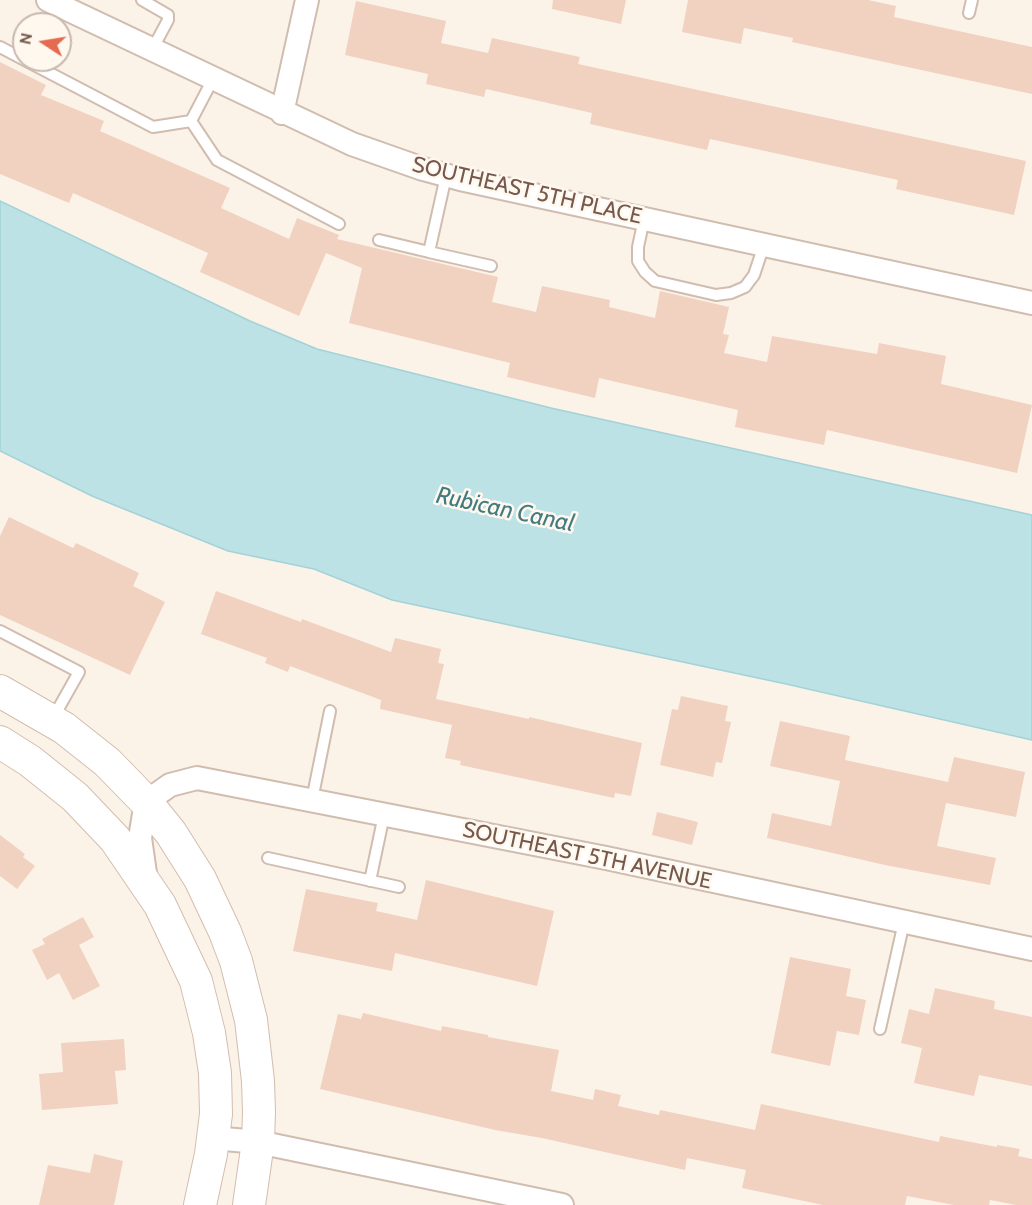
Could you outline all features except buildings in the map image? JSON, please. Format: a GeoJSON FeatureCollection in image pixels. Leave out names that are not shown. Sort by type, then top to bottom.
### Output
{"type":"FeatureCollection","features":[{"type":"Feature","properties":{"kind":"main road"},"geometry":{"type":"LineString","coordinates":[[0,691],[52,720],[107,762],[146,802],[171,833],[200,879],[236,961],[251,1020],[258,1081],[258,1142],[249,1205]]}},
{"type":"Feature","properties":{"kind":"main road"},"geometry":{"type":"LineString","coordinates":[[0,742],[30,761],[75,797],[115,839],[160,905],[196,981],[209,1033],[215,1073],[216,1114],[200,1205]]}},
{"type":"Feature","properties":{"kind":"street"},"geometry":{"type":"LineString","coordinates":[[282,113],[307,0]]}},
{"type":"Feature","properties":{"kind":"street","name":"SOUTHEAST 5TH PLACE"},"geometry":{"type":"LineString","coordinates":[[63,3],[152,50],[282,113],[351,144],[446,176],[1032,303]]}},
{"type":"Feature","properties":{"kind":"street","name":"SOUTHEAST 5TH AVENUE"},"geometry":{"type":"LineString","coordinates":[[146,802],[170,785],[197,778],[606,858],[1032,949]]}},
{"type":"Feature","properties":{"kind":"street"},"geometry":{"type":"LineString","coordinates":[[146,802],[140,838],[146,884]]}},
{"type":"Feature","properties":{"kind":"street"},"geometry":{"type":"LineString","coordinates":[[213,1138],[258,1142],[561,1205]]}},
{"type":"Feature","properties":{"kind":"lane"},"geometry":{"type":"LineString","coordinates":[[142,0],[168,15],[168,20],[152,50]]}},
{"type":"Feature","properties":{"kind":"lane"},"geometry":{"type":"LineString","coordinates":[[969,13],[972,0]]}},
{"type":"Feature","properties":{"kind":"lane"},"geometry":{"type":"LineString","coordinates":[[0,48],[153,127],[191,121]]}},
{"type":"Feature","properties":{"kind":"lane"},"geometry":{"type":"LineString","coordinates":[[191,121],[213,79]]}},
{"type":"Feature","properties":{"kind":"lane"},"geometry":{"type":"LineString","coordinates":[[191,121],[217,160],[339,224]]}},
{"type":"Feature","properties":{"kind":"lane"},"geometry":{"type":"LineString","coordinates":[[429,252],[446,176]]}},
{"type":"Feature","properties":{"kind":"lane"},"geometry":{"type":"LineString","coordinates":[[644,219],[638,247],[638,261],[645,272],[655,281],[716,295],[731,293],[745,287],[754,275],[764,245]]}},
{"type":"Feature","properties":{"kind":"lane"},"geometry":{"type":"LineString","coordinates":[[379,240],[491,266]]}},
{"type":"Feature","properties":{"kind":"lane"},"geometry":{"type":"LineString","coordinates":[[0,631],[79,672],[52,720]]}},
{"type":"Feature","properties":{"kind":"lane"},"geometry":{"type":"LineString","coordinates":[[312,800],[330,711]]}},
{"type":"Feature","properties":{"kind":"lane"},"geometry":{"type":"LineString","coordinates":[[370,881],[384,815]]}},
{"type":"Feature","properties":{"kind":"lane"},"geometry":{"type":"LineString","coordinates":[[268,858],[399,887]]}},
{"type":"Feature","properties":{"kind":"lane"},"geometry":{"type":"LineString","coordinates":[[880,1029],[904,922]]}},
{"type":"Feature","properties":{"kind":"water","name":"Rubican Canal"},"geometry":{"type":"Polygon","coordinates":[[[0,201],[250,321],[317,349],[551,408],[1032,515],[1032,740],[786,684],[392,600],[314,569],[228,551],[92,496],[0,451],[0,201]]]}}]}
